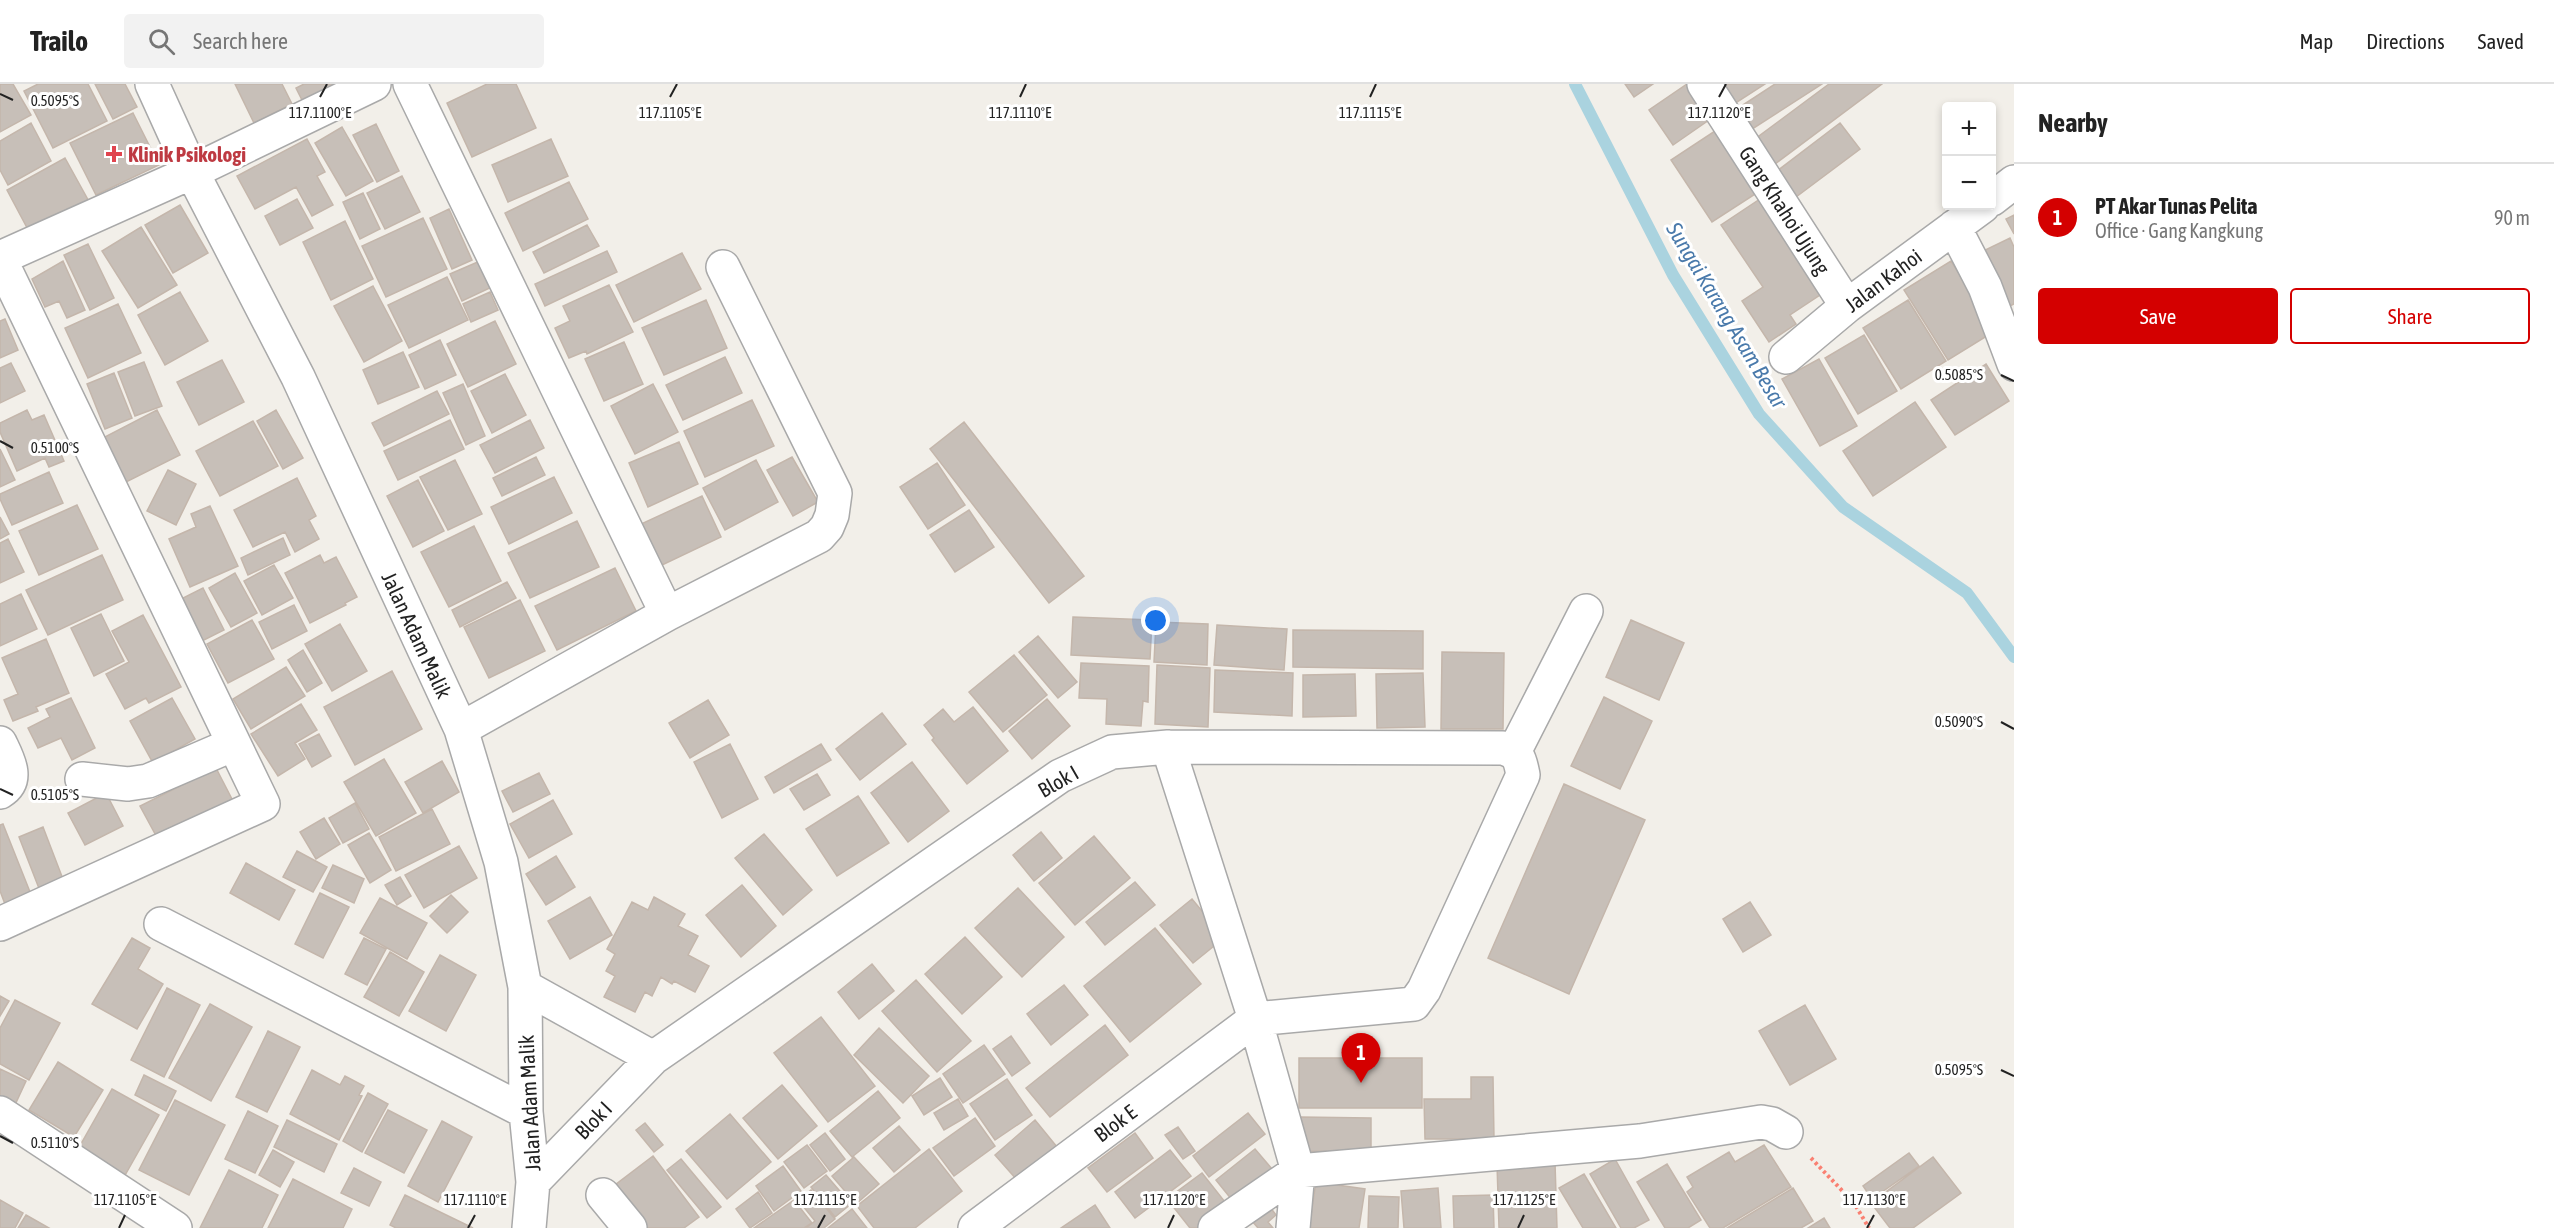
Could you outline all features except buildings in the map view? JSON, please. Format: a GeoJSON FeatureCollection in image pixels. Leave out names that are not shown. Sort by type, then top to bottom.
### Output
{"type":"FeatureCollection","features":[{"type":"Feature","properties":{"kind":"street","name":"Jalan Adam Malik"},"geometry":{"type":"LineString","coordinates":[[152,84],[192,172],[298,377],[461,729],[501,862],[525,987],[526,1112],[533,1182],[529,1228]]}},
{"type":"Feature","properties":{"kind":"street"},"geometry":{"type":"LineString","coordinates":[[0,924],[263,804],[0,259],[192,172],[374,84]]}},
{"type":"Feature","properties":{"kind":"street"},"geometry":{"type":"LineString","coordinates":[[410,84],[667,614]]}},
{"type":"Feature","properties":{"kind":"street","name":"Gang Khahoi Ujung"},"geometry":{"type":"LineString","coordinates":[[1704,84],[1847,306]]}},
{"type":"Feature","properties":{"kind":"street"},"geometry":{"type":"LineString","coordinates":[[1996,196],[2014,182]]}},
{"type":"Feature","properties":{"kind":"street","name":"Jalan Kahoi"},"geometry":{"type":"LineString","coordinates":[[1786,357],[1847,306],[1977,210]]}},
{"type":"Feature","properties":{"kind":"street"},"geometry":{"type":"LineString","coordinates":[[1954,226],[1985,287],[2014,364]]}},
{"type":"Feature","properties":{"kind":"street"},"geometry":{"type":"LineString","coordinates":[[461,729],[667,614],[819,536],[827,527],[832,515],[835,493],[723,267]]}},
{"type":"Feature","properties":{"kind":"street"},"geometry":{"type":"LineString","coordinates":[[1255,1019],[1414,1004],[1420,999],[1518,763],[1586,611]]}},
{"type":"Feature","properties":{"kind":"street"},"geometry":{"type":"LineString","coordinates":[[0,743],[12,773],[10,783],[0,792]]}},
{"type":"Feature","properties":{"kind":"street"},"geometry":{"type":"LineString","coordinates":[[82,779],[128,784],[148,781],[234,744]]}},
{"type":"Feature","properties":{"kind":"street"},"geometry":{"type":"LineString","coordinates":[[1168,747],[1255,1019],[1298,1171],[1293,1228]]}},
{"type":"Feature","properties":{"kind":"street","name":"Blok I"},"geometry":{"type":"LineString","coordinates":[[533,1182],[653,1058],[1060,776],[1112,752],[1168,747],[1503,748],[1518,763]]}},
{"type":"Feature","properties":{"kind":"street"},"geometry":{"type":"LineString","coordinates":[[161,924],[526,1112]]}},
{"type":"Feature","properties":{"kind":"street"},"geometry":{"type":"LineString","coordinates":[[525,987],[653,1058]]}},
{"type":"Feature","properties":{"kind":"street","name":"Blok E"},"geometry":{"type":"LineString","coordinates":[[975,1228],[1255,1019]]}},
{"type":"Feature","properties":{"kind":"street"},"geometry":{"type":"LineString","coordinates":[[0,1113],[175,1228]]}},
{"type":"Feature","properties":{"kind":"street"},"geometry":{"type":"LineString","coordinates":[[1215,1228],[1298,1171],[1640,1141],[1761,1122],[1772,1124],[1786,1132]]}},
{"type":"Feature","properties":{"kind":"street"},"geometry":{"type":"LineString","coordinates":[[603,1195],[630,1228]]}},
{"type":"Feature","properties":{"kind":"path"},"geometry":{"type":"LineString","coordinates":[[1786,1132],[1854,1203],[1869,1228]]}},
{"type":"Feature","properties":{"kind":"waterway","name":"Sungai Karang Asam Besar"},"geometry":{"type":"LineString","coordinates":[[1575,84],[1673,275],[1759,414],[1843,507],[1967,593],[2014,657]]}},
{"type":"Feature","properties":{"kind":"place","name":"Klinik Psikologi"},"geometry":{"type":"Point","coordinates":[114,154]}},
{"type":"Feature","properties":{"kind":"place","name":"PT Akar Tunas Pelita"},"geometry":{"type":"Point","coordinates":[1361,1083]}}]}
